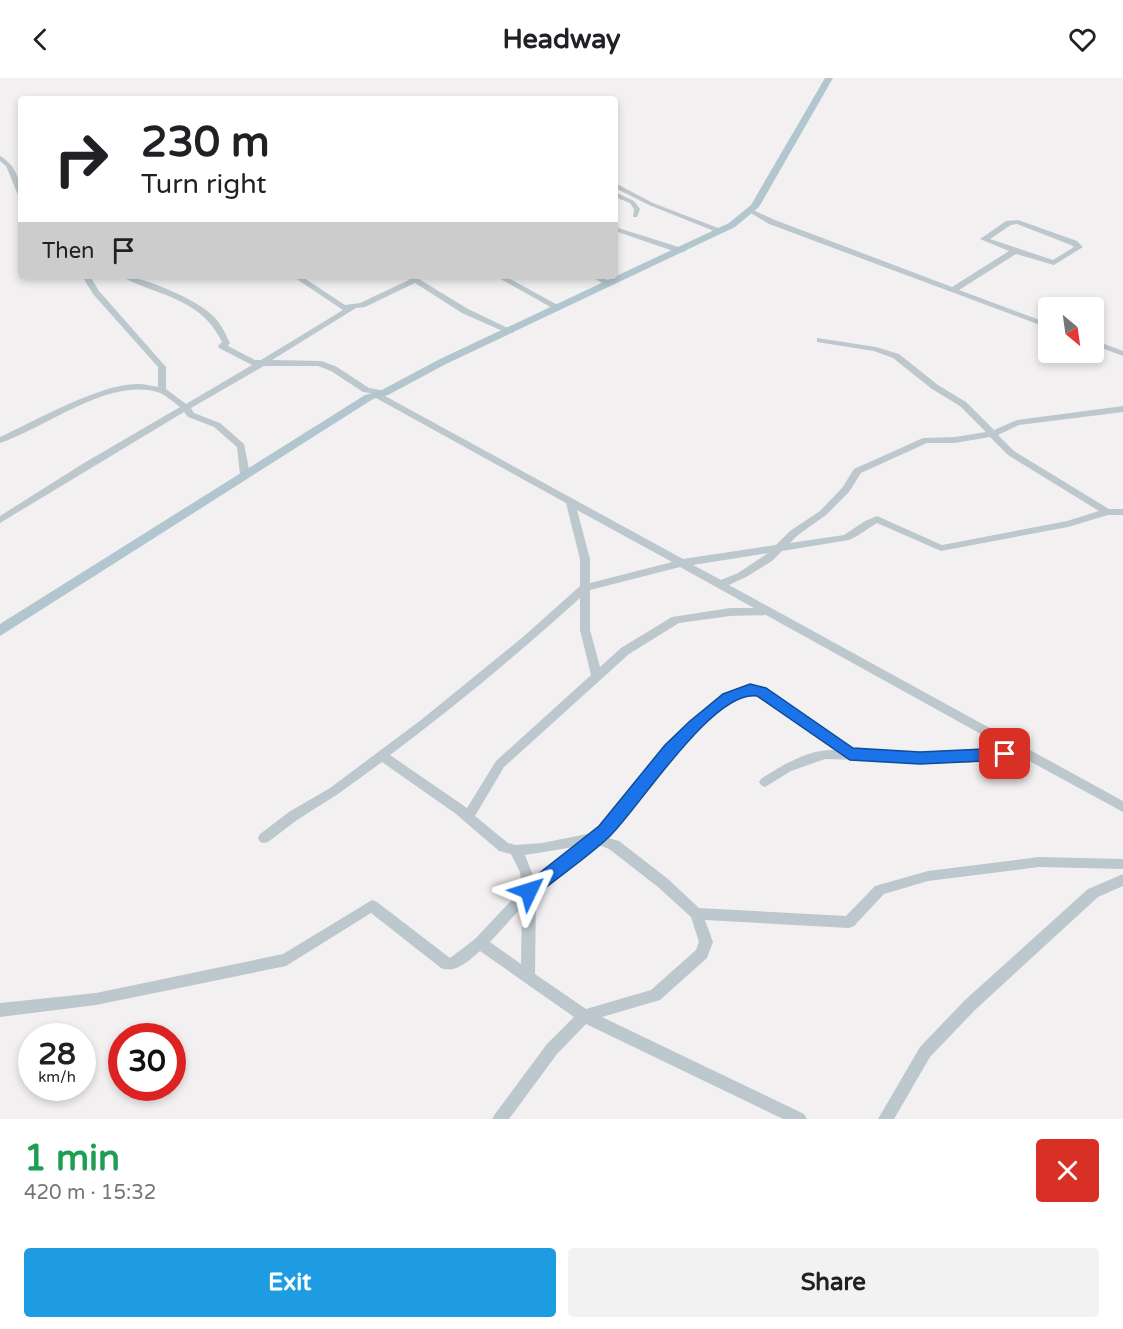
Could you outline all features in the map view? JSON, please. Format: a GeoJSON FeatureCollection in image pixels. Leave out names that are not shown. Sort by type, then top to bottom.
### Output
{"type":"FeatureCollection","features":[{"type":"Feature","properties":{"kind":"main road"},"geometry":{"type":"LineString","coordinates":[[1,627],[343,412],[510,330],[682,251],[722,231],[751,212],[829,78]]}},
{"type":"Feature","properties":{"kind":"street"},"geometry":{"type":"LineString","coordinates":[[0,158],[9,165],[18,188]]}},
{"type":"Feature","properties":{"kind":"street"},"geometry":{"type":"LineString","coordinates":[[618,187],[651,204],[722,231]]}},
{"type":"Feature","properties":{"kind":"street"},"geometry":{"type":"LineString","coordinates":[[618,195],[632,202],[637,209],[635,216]]}},
{"type":"Feature","properties":{"kind":"street"},"geometry":{"type":"LineString","coordinates":[[751,212],[1038,322]]}},
{"type":"Feature","properties":{"kind":"street"},"geometry":{"type":"LineString","coordinates":[[953,290],[1015,251],[1054,263],[1079,247],[1074,243],[1018,222],[1009,223],[984,237],[1015,251]]}},
{"type":"Feature","properties":{"kind":"street"},"geometry":{"type":"LineString","coordinates":[[618,230],[682,251]]}},
{"type":"Feature","properties":{"kind":"street"},"geometry":{"type":"LineString","coordinates":[[88,279],[96,292],[162,367],[162,390]]}},
{"type":"Feature","properties":{"kind":"street"},"geometry":{"type":"LineString","coordinates":[[132,279],[191,303],[215,324],[224,336],[226,343],[222,346],[254,363],[319,363],[334,369],[366,390],[384,393]]}},
{"type":"Feature","properties":{"kind":"street"},"geometry":{"type":"LineString","coordinates":[[300,279],[335,304],[344,308],[352,308]]}},
{"type":"Feature","properties":{"kind":"street"},"geometry":{"type":"LineString","coordinates":[[0,520],[42,490],[265,362],[352,308],[410,279]]}},
{"type":"Feature","properties":{"kind":"street"},"geometry":{"type":"LineString","coordinates":[[414,279],[465,311],[510,330]]}},
{"type":"Feature","properties":{"kind":"street"},"geometry":{"type":"LineString","coordinates":[[505,279],[559,308]]}},
{"type":"Feature","properties":{"kind":"street"},"geometry":{"type":"LineString","coordinates":[[601,279],[610,284]]}},
{"type":"Feature","properties":{"kind":"street"},"geometry":{"type":"LineString","coordinates":[[820,340],[876,349],[896,356],[936,387],[963,404],[1011,453],[1107,512]]}},
{"type":"Feature","properties":{"kind":"street"},"geometry":{"type":"LineString","coordinates":[[1104,346],[1123,354]]}},
{"type":"Feature","properties":{"kind":"street"},"geometry":{"type":"LineString","coordinates":[[0,440],[114,390],[138,386],[162,390],[201,421],[217,425],[242,446],[245,474]]}},
{"type":"Feature","properties":{"kind":"street"},"geometry":{"type":"LineString","coordinates":[[384,393],[380,396],[1123,807]]}},
{"type":"Feature","properties":{"kind":"street"},"geometry":{"type":"LineString","coordinates":[[720,585],[742,575],[823,513],[846,490],[857,471],[926,440],[956,440],[993,434],[1017,423],[1123,409]]}},
{"type":"Feature","properties":{"kind":"street"},"geometry":{"type":"LineString","coordinates":[[570,500],[585,559],[585,630],[597,677]]}},
{"type":"Feature","properties":{"kind":"street"},"geometry":{"type":"LineString","coordinates":[[264,838],[382,756],[527,640],[584,588],[682,563],[775,551],[854,536],[872,520],[877,519],[941,548],[1068,524],[1107,512],[1123,512]]}},
{"type":"Feature","properties":{"kind":"street"},"geometry":{"type":"LineString","coordinates":[[468,817],[500,764],[625,651],[676,620],[730,612],[768,611]]}},
{"type":"Feature","properties":{"kind":"street"},"geometry":{"type":"LineString","coordinates":[[0,1010],[96,999],[286,960],[372,906],[446,964],[453,964],[480,943],[529,891],[605,830],[664,757],[695,725],[728,698],[750,690],[760,692],[850,754]]}},
{"type":"Feature","properties":{"kind":"street"},"geometry":{"type":"LineString","coordinates":[[765,782],[787,768],[824,754],[955,758],[1024,752]]}},
{"type":"Feature","properties":{"kind":"street"},"geometry":{"type":"LineString","coordinates":[[382,756],[468,817],[504,847],[516,850],[594,838],[614,845],[663,883],[696,914],[706,942],[702,954],[655,995],[584,1016],[552,1049],[500,1119]]}},
{"type":"Feature","properties":{"kind":"street"},"geometry":{"type":"LineString","coordinates":[[516,850],[526,872],[529,891],[528,977]]}},
{"type":"Feature","properties":{"kind":"street"},"geometry":{"type":"LineString","coordinates":[[696,914],[849,922],[880,890],[928,876],[1039,862],[1123,864]]}},
{"type":"Feature","properties":{"kind":"street"},"geometry":{"type":"LineString","coordinates":[[886,1119],[926,1052],[970,1005],[1093,893],[1123,880]]}},
{"type":"Feature","properties":{"kind":"street"},"geometry":{"type":"LineString","coordinates":[[480,943],[584,1016],[799,1119]]}},
{"type":"Feature","properties":{"kind":"route"},"geometry":{"type":"LineString","coordinates":[[529,891],[605,830],[670,749],[695,725],[728,698],[750,690],[760,692],[850,754],[920,758],[967,758],[1005,754]]}}]}
